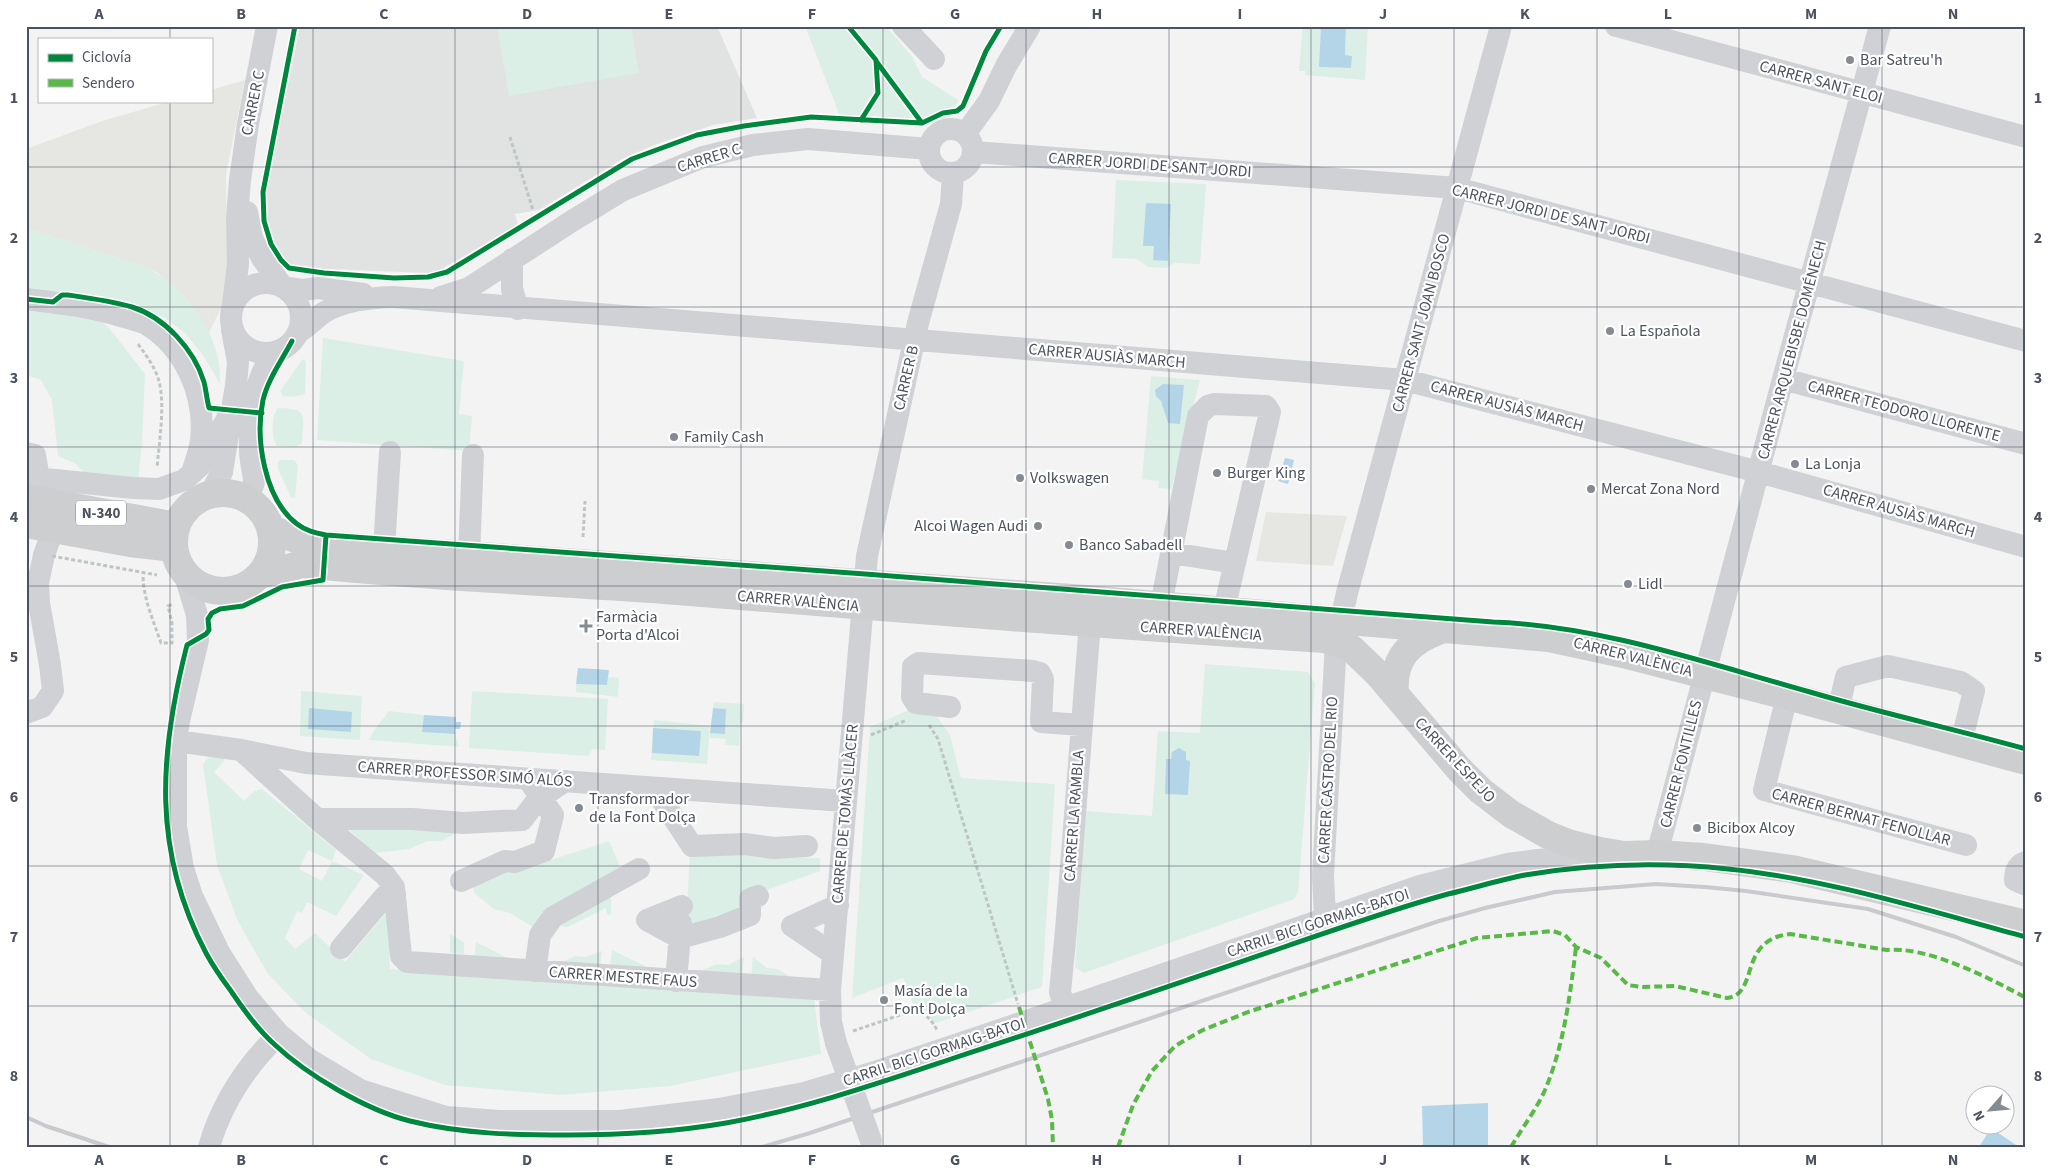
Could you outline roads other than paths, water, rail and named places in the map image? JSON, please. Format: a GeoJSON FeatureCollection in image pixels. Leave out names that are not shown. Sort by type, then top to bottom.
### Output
{"type":"FeatureCollection","features":[{"type":"Feature","properties":{"kind":"main road","name":"N-340"},"geometry":{"type":"LineString","coordinates":[[35,484],[96,512],[173,555],[199,586],[225,592],[250,584],[260,575]]}},
{"type":"Feature","properties":{"kind":"main road"},"geometry":{"type":"LineString","coordinates":[[173,555],[189,506],[198,499],[210,494],[235,494],[246,499],[263,514],[271,529],[272,550],[269,560],[260,575]]}},
{"type":"Feature","properties":{"kind":"main road","name":"N-340"},"geometry":{"type":"LineString","coordinates":[[26,524],[173,555]]}},
{"type":"Feature","properties":{"kind":"main road","name":"CARRER VALÈNCIA"},"geometry":{"type":"LineString","coordinates":[[271,529],[303,542],[469,556],[863,595],[904,608],[1157,629],[1324,639],[1338,630]]}},
{"type":"Feature","properties":{"kind":"main road","name":"CARRER VALÈNCIA"},"geometry":{"type":"LineString","coordinates":[[260,575],[303,564],[863,595],[1161,605],[1224,610],[1338,630],[1443,629],[1549,638],[1787,696],[2026,761]]}},
{"type":"Feature","properties":{"kind":"main road","name":"CARRER VALÈNCIA"},"geometry":{"type":"LineString","coordinates":[[1395,694],[1394,678],[1397,666],[1404,654],[1415,642],[1443,629]]}},
{"type":"Feature","properties":{"kind":"main road","name":"CARRER ESPEJO"},"geometry":{"type":"LineString","coordinates":[[1338,630],[1353,650],[1395,694],[1480,791],[1504,810],[1539,831],[1568,843],[1600,852],[1624,855],[1657,854],[1741,861],[1792,869],[2026,924]]}},
{"type":"Feature","properties":{"kind":"street","name":"CARRER C"},"geometry":{"type":"LineString","coordinates":[[233,304],[238,264],[237,218],[240,180],[248,124],[267,26]]}},
{"type":"Feature","properties":{"kind":"street"},"geometry":{"type":"LineString","coordinates":[[903,26],[934,59]]}},
{"type":"Feature","properties":{"kind":"street"},"geometry":{"type":"LineString","coordinates":[[969,142],[955,129],[945,130],[932,139],[929,149],[931,160],[942,172],[953,174],[970,164],[969,142],[1006,66],[1030,26]]}},
{"type":"Feature","properties":{"kind":"street","name":"CARRER SANT JOAN BOSCO"},"geometry":{"type":"LineString","coordinates":[[1338,630],[1501,26]]}},
{"type":"Feature","properties":{"kind":"street","name":"CARRER SANT ELOI"},"geometry":{"type":"LineString","coordinates":[[1616,26],[1688,35],[1862,93],[2026,137]]}},
{"type":"Feature","properties":{"kind":"street","name":"CARRER ARQUEBISBE DOMÉNECH"},"geometry":{"type":"LineString","coordinates":[[1704,675],[1880,26]]}},
{"type":"Feature","properties":{"kind":"street","name":"CARRER C"},"geometry":{"type":"LineString","coordinates":[[433,299],[468,288],[623,190],[704,157],[753,145],[808,139],[929,149]]}},
{"type":"Feature","properties":{"kind":"street","name":"CARRER JORDI DE SANT JORDI"},"geometry":{"type":"LineString","coordinates":[[969,142],[1457,188],[2026,341]]}},
{"type":"Feature","properties":{"kind":"street","name":"CARRER B"},"geometry":{"type":"LineString","coordinates":[[863,595],[875,513],[918,323],[951,204],[953,174]]}},
{"type":"Feature","properties":{"kind":"street","name":"CARRER C"},"geometry":{"type":"LineString","coordinates":[[240,180],[252,238],[271,273],[283,287],[303,290],[318,288],[518,309],[915,341]]}},
{"type":"Feature","properties":{"kind":"street"},"geometry":{"type":"LineString","coordinates":[[512,259],[512,289],[518,309]]}},
{"type":"Feature","properties":{"kind":"street"},"geometry":{"type":"LineString","coordinates":[[210,494],[222,472],[238,362],[231,326],[230,316],[233,304],[248,286],[271,282],[283,287],[298,303],[301,313],[298,333],[284,348],[274,352],[263,353],[243,345],[231,326]]}},
{"type":"Feature","properties":{"kind":"street","name":"CARRER C"},"geometry":{"type":"LineString","coordinates":[[298,333],[339,304],[390,297]]}},
{"type":"Feature","properties":{"kind":"street"},"geometry":{"type":"LineString","coordinates":[[26,299],[88,308],[132,319],[145,324],[169,343],[194,383],[201,412],[201,442],[192,473]]}},
{"type":"Feature","properties":{"kind":"street","name":"CARRER AUSIÀS MARCH"},"geometry":{"type":"LineString","coordinates":[[915,341],[1405,380],[1758,472],[2026,547]]}},
{"type":"Feature","properties":{"kind":"street"},"geometry":{"type":"LineString","coordinates":[[246,499],[254,482],[250,466],[250,430],[254,398],[264,367],[274,352]]}},
{"type":"Feature","properties":{"kind":"street","name":"CARRER TEODORO LLORENTE"},"geometry":{"type":"LineString","coordinates":[[1783,379],[2026,444]]}},
{"type":"Feature","properties":{"kind":"street"},"geometry":{"type":"LineString","coordinates":[[1161,605],[1198,416],[1208,406],[1214,404],[1266,406],[1270,412],[1224,610]]}},
{"type":"Feature","properties":{"kind":"street"},"geometry":{"type":"LineString","coordinates":[[26,453],[34,455],[35,484],[159,489],[184,480],[200,466],[232,410]]}},
{"type":"Feature","properties":{"kind":"street"},"geometry":{"type":"LineString","coordinates":[[384,549],[390,452]]}},
{"type":"Feature","properties":{"kind":"street"},"geometry":{"type":"LineString","coordinates":[[469,556],[473,455]]}},
{"type":"Feature","properties":{"kind":"street"},"geometry":{"type":"LineString","coordinates":[[26,713],[42,707],[53,691],[39,603],[38,583],[41,556],[53,530]]}},
{"type":"Feature","properties":{"kind":"street"},"geometry":{"type":"LineString","coordinates":[[1172,553],[1235,563]]}},
{"type":"Feature","properties":{"kind":"street"},"geometry":{"type":"LineString","coordinates":[[173,555],[197,615],[198,640],[176,741],[176,826],[183,868],[192,896],[219,952],[248,998],[279,1034],[310,1060],[360,1090],[446,1117],[499,1121],[620,1121],[719,1109],[804,1093],[1065,1008],[1420,886],[1508,864],[1537,860],[1624,855]]}},
{"type":"Feature","properties":{"kind":"street","name":"CARRER DE TOMÀS LLÀCER"},"geometry":{"type":"LineString","coordinates":[[863,595],[830,990],[830,1022],[873,1144]]}},
{"type":"Feature","properties":{"kind":"street","name":"CARRER LA RAMBLA"},"geometry":{"type":"LineString","coordinates":[[1065,1008],[1060,992],[1090,622]]}},
{"type":"Feature","properties":{"kind":"street","name":"CARRER CASTRO DEL RIO"},"geometry":{"type":"LineString","coordinates":[[1324,919],[1323,875],[1338,630]]}},
{"type":"Feature","properties":{"kind":"street"},"geometry":{"type":"LineString","coordinates":[[950,707],[916,703],[912,697],[912,667],[919,663],[1040,673],[1043,679],[1041,722],[1081,725]]}},
{"type":"Feature","properties":{"kind":"street"},"geometry":{"type":"LineString","coordinates":[[1838,710],[1846,677],[1888,666],[1961,682],[1974,691],[1961,743]]}},
{"type":"Feature","properties":{"kind":"street","name":"CARRER FONTILLES"},"geometry":{"type":"LineString","coordinates":[[1657,854],[1704,675]]}},
{"type":"Feature","properties":{"kind":"street","name":"CARRER BERNAT FENOLLAR"},"geometry":{"type":"LineString","coordinates":[[1787,696],[1764,790],[1966,845]]}},
{"type":"Feature","properties":{"kind":"street","name":"CARRER PROFESSOR SIMÓ ALÓS"},"geometry":{"type":"LineString","coordinates":[[176,741],[241,750],[306,763],[845,801]]}},
{"type":"Feature","properties":{"kind":"street"},"geometry":{"type":"LineString","coordinates":[[241,750],[309,811],[380,869],[391,882],[395,894],[385,896],[342,948]]}},
{"type":"Feature","properties":{"kind":"street"},"geometry":{"type":"LineString","coordinates":[[306,763],[299,767],[294,779],[294,786],[309,811]]}},
{"type":"Feature","properties":{"kind":"street"},"geometry":{"type":"LineString","coordinates":[[461,881],[505,861],[515,862],[544,851],[553,815],[527,778]]}},
{"type":"Feature","properties":{"kind":"street"},"geometry":{"type":"LineString","coordinates":[[309,811],[463,823],[522,820],[540,798],[565,781]]}},
{"type":"Feature","properties":{"kind":"street"},"geometry":{"type":"LineString","coordinates":[[654,788],[692,846],[745,844],[774,848],[807,846]]}},
{"type":"Feature","properties":{"kind":"street"},"geometry":{"type":"LineString","coordinates":[[2026,862],[2021,864],[2014,873],[2015,880],[2026,885]]}},
{"type":"Feature","properties":{"kind":"street"},"geometry":{"type":"LineString","coordinates":[[535,971],[540,935],[553,917],[639,869]]}},
{"type":"Feature","properties":{"kind":"street","name":"CARRER MESTRE FAUS"},"geometry":{"type":"LineString","coordinates":[[395,894],[401,956],[405,961],[676,981],[830,990]]}},
{"type":"Feature","properties":{"kind":"street"},"geometry":{"type":"LineString","coordinates":[[676,981],[680,938],[683,902],[647,920],[680,938],[720,927],[752,912]]}},
{"type":"Feature","properties":{"kind":"street"},"geometry":{"type":"LineString","coordinates":[[833,954],[792,926],[838,905]]}},
{"type":"Feature","properties":{"kind":"street"},"geometry":{"type":"LineString","coordinates":[[210,1147],[219,1120],[245,1071],[279,1034]]}},
{"type":"Feature","properties":{"kind":"water"},"geometry":{"type":"Polygon","coordinates":[[[1321,26],[1346,26],[1345,55],[1352,56],[1351,68],[1319,67],[1321,26]]]}},
{"type":"Feature","properties":{"kind":"water"},"geometry":{"type":"Polygon","coordinates":[[[1146,203],[1171,204],[1168,261],[1153,260],[1154,246],[1143,246],[1146,203]]]}},
{"type":"Feature","properties":{"kind":"water"},"geometry":{"type":"Polygon","coordinates":[[[1163,384],[1184,385],[1180,424],[1168,423],[1161,401],[1156,396],[1155,390],[1163,384]]]}},
{"type":"Feature","properties":{"kind":"water"},"geometry":{"type":"Polygon","coordinates":[[[1285,458],[1294,460],[1288,484],[1278,481],[1285,458]]]}},
{"type":"Feature","properties":{"kind":"water"},"geometry":{"type":"Polygon","coordinates":[[[578,668],[609,670],[607,685],[576,684],[578,668]]]}},
{"type":"Feature","properties":{"kind":"water"},"geometry":{"type":"Polygon","coordinates":[[[309,708],[352,712],[351,732],[308,729],[309,708]]]}},
{"type":"Feature","properties":{"kind":"water"},"geometry":{"type":"Polygon","coordinates":[[[713,708],[726,709],[725,734],[710,733],[713,708]]]}},
{"type":"Feature","properties":{"kind":"water"},"geometry":{"type":"Polygon","coordinates":[[[424,715],[456,717],[456,722],[461,722],[460,729],[455,729],[455,734],[422,732],[424,715]]]}},
{"type":"Feature","properties":{"kind":"water"},"geometry":{"type":"Polygon","coordinates":[[[653,728],[701,731],[699,756],[652,753],[653,728]]]}},
{"type":"Feature","properties":{"kind":"water"},"geometry":{"type":"Polygon","coordinates":[[[1179,748],[1186,752],[1186,760],[1190,761],[1188,795],[1165,794],[1166,759],[1171,759],[1172,752],[1179,748]]]}},
{"type":"Feature","properties":{"kind":"water"},"geometry":{"type":"Polygon","coordinates":[[[1488,1103],[1488,1147],[1423,1147],[1422,1106],[1488,1103]]]}},
{"type":"Feature","properties":{"kind":"water"},"geometry":{"type":"Polygon","coordinates":[[[1986,1136],[2003,1136],[2019,1147],[1979,1147],[1986,1136]]]}},
{"type":"Feature","properties":{"kind":"railway"},"geometry":{"type":"LineString","coordinates":[[762,1147],[810,1133],[1439,921],[1555,892],[1656,884],[1746,891],[1868,909],[1956,937],[2026,966]]}},
{"type":"Feature","properties":{"kind":"railway"},"geometry":{"type":"LineString","coordinates":[[26,1117],[46,1126],[109,1147]]}},
{"type":"Feature","properties":{"kind":"place","name":"Bar Satreu'h"},"geometry":{"type":"Point","coordinates":[1850,60]}},
{"type":"Feature","properties":{"kind":"place","name":"La Española"},"geometry":{"type":"Point","coordinates":[1610,331]}},
{"type":"Feature","properties":{"kind":"place","name":"Family Cash"},"geometry":{"type":"Point","coordinates":[674,437]}},
{"type":"Feature","properties":{"kind":"place","name":"La Lonja"},"geometry":{"type":"Point","coordinates":[1795,464]}},
{"type":"Feature","properties":{"kind":"place","name":"Burger King"},"geometry":{"type":"Point","coordinates":[1217,473]}},
{"type":"Feature","properties":{"kind":"place","name":"Volkswagen"},"geometry":{"type":"Point","coordinates":[1020,478]}},
{"type":"Feature","properties":{"kind":"place","name":"Mercat Zona Nord"},"geometry":{"type":"Point","coordinates":[1591,489]}},
{"type":"Feature","properties":{"kind":"place","name":"Alcoi Wagen Audi"},"geometry":{"type":"Point","coordinates":[1038,526]}},
{"type":"Feature","properties":{"kind":"place","name":"Banco Sabadell"},"geometry":{"type":"Point","coordinates":[1069,545]}},
{"type":"Feature","properties":{"kind":"place","name":"Lidl"},"geometry":{"type":"Point","coordinates":[1628,584]}},
{"type":"Feature","properties":{"kind":"place","name":"Farmàcia Porta d'Alcoi"},"geometry":{"type":"Point","coordinates":[586,626]}},
{"type":"Feature","properties":{"kind":"place","name":"Transformador de la Font Dolça"},"geometry":{"type":"Point","coordinates":[579,808]}},
{"type":"Feature","properties":{"kind":"place","name":"Bicibox Alcoy"},"geometry":{"type":"Point","coordinates":[1697,828]}},
{"type":"Feature","properties":{"kind":"place","name":"Masía de la Font Dolça"},"geometry":{"type":"Point","coordinates":[884,1000]}}]}
